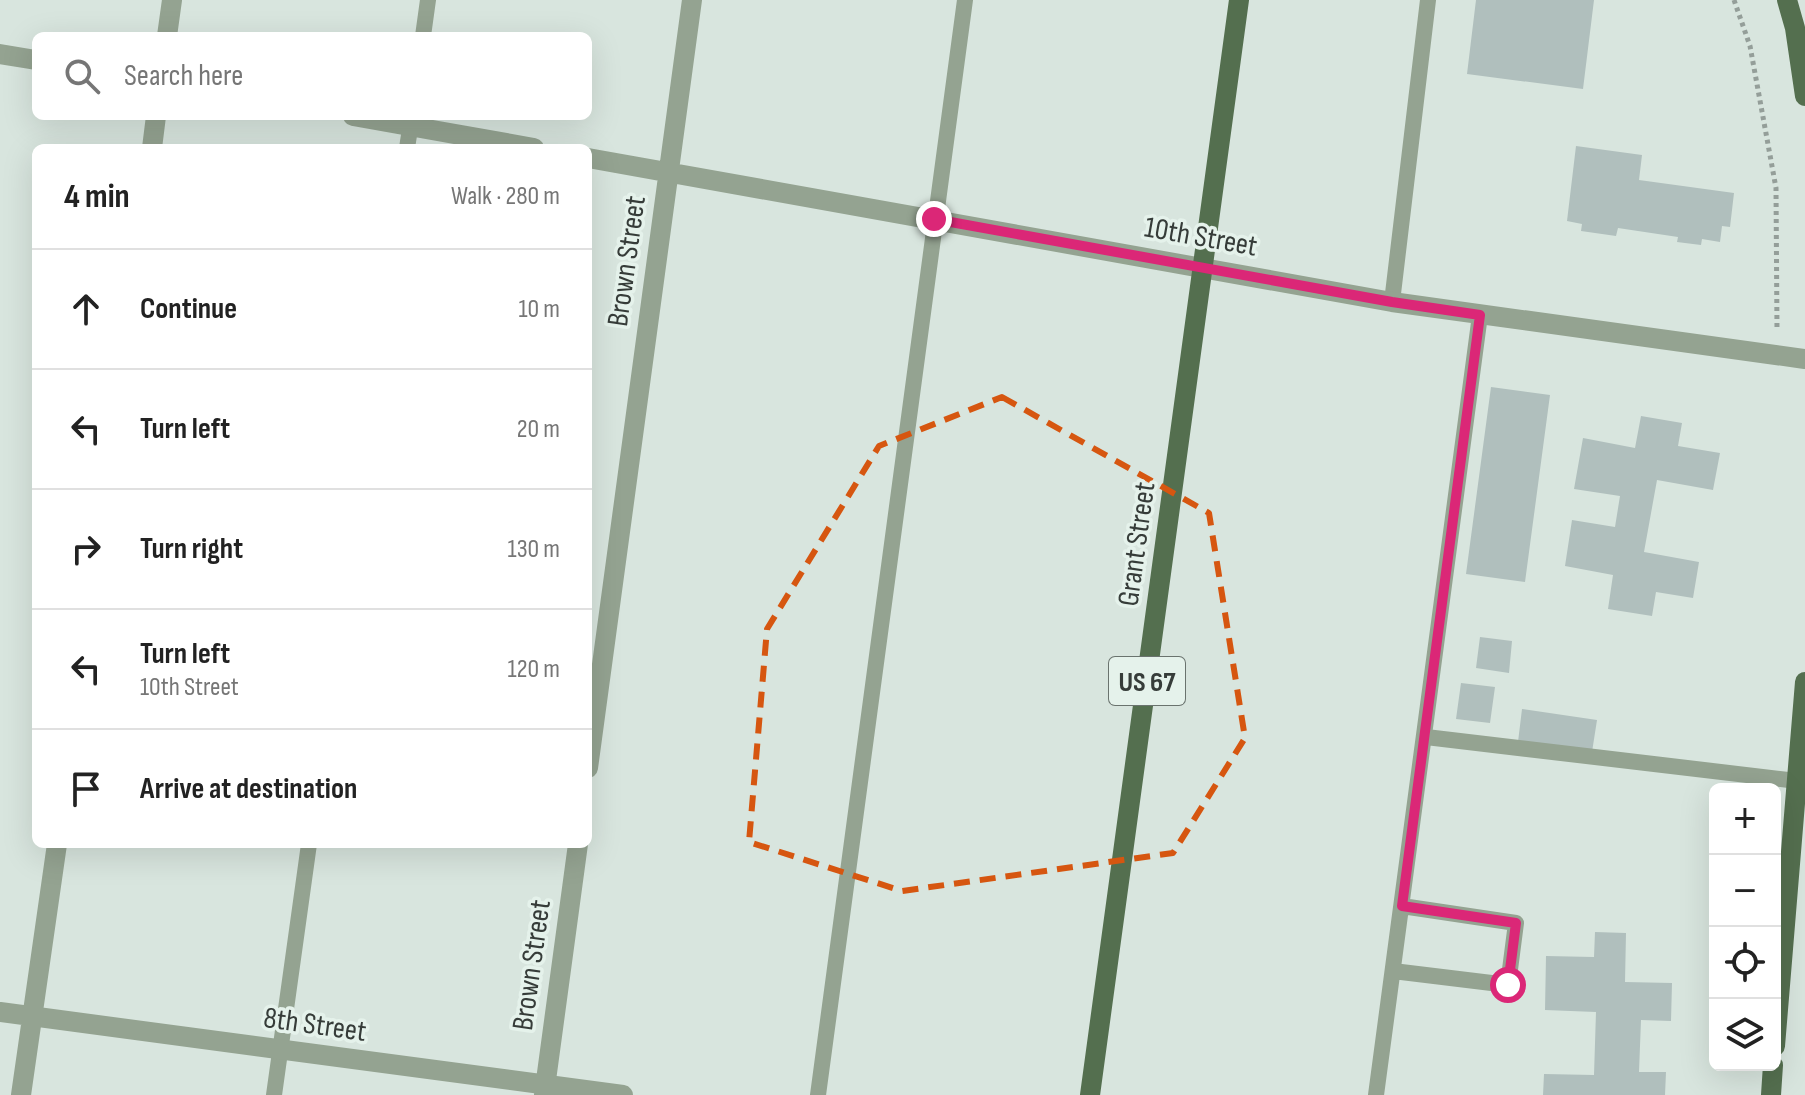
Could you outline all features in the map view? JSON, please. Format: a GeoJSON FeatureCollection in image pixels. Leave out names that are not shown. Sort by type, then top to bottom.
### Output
{"type":"FeatureCollection","features":[{"type":"Feature","properties":{"kind":"main road","name":"Grant Street"},"geometry":{"type":"LineString","coordinates":[[1090,1095],[1239,0]]}},
{"type":"Feature","properties":{"kind":"main road"},"geometry":{"type":"LineString","coordinates":[[1787,0],[1795,28],[1805,96]]}},
{"type":"Feature","properties":{"kind":"main road"},"geometry":{"type":"LineString","coordinates":[[1779,999],[1805,682]]}},
{"type":"Feature","properties":{"kind":"main road"},"geometry":{"type":"LineString","coordinates":[[1771,1095],[1773,1071]]}},
{"type":"Feature","properties":{"kind":"street"},"geometry":{"type":"LineString","coordinates":[[168,32],[172,0]]}},
{"type":"Feature","properties":{"kind":"street","name":"Brown Street"},"geometry":{"type":"LineString","coordinates":[[592,739],[692,0]]}},
{"type":"Feature","properties":{"kind":"street"},"geometry":{"type":"LineString","coordinates":[[0,54],[32,59]]}},
{"type":"Feature","properties":{"kind":"street"},"geometry":{"type":"LineString","coordinates":[[152,144],[156,120]]}},
{"type":"Feature","properties":{"kind":"street"},"geometry":{"type":"LineString","coordinates":[[411,121],[516,144]]}},
{"type":"Feature","properties":{"kind":"street","name":"10th Street"},"geometry":{"type":"LineString","coordinates":[[592,159],[1392,302],[1805,359]]}},
{"type":"Feature","properties":{"kind":"street"},"geometry":{"type":"LineString","coordinates":[[21,1095],[56,848]]}},
{"type":"Feature","properties":{"kind":"street","name":"Brown Street"},"geometry":{"type":"LineString","coordinates":[[544,1090],[577,848]]}},
{"type":"Feature","properties":{"kind":"street","name":"8th Street"},"geometry":{"type":"LineString","coordinates":[[0,1012],[280,1049],[544,1090],[623,1095]]}},
{"type":"Feature","properties":{"kind":"lane"},"geometry":{"type":"LineString","coordinates":[[424,32],[428,0]]}},
{"type":"Feature","properties":{"kind":"lane"},"geometry":{"type":"LineString","coordinates":[[818,1095],[965,0]]}},
{"type":"Feature","properties":{"kind":"lane"},"geometry":{"type":"LineString","coordinates":[[1392,302],[1428,0]]}},
{"type":"Feature","properties":{"kind":"lane"},"geometry":{"type":"LineString","coordinates":[[408,144],[411,121]]}},
{"type":"Feature","properties":{"kind":"lane"},"geometry":{"type":"LineString","coordinates":[[1376,1095],[1480,315]]}},
{"type":"Feature","properties":{"kind":"lane"},"geometry":{"type":"LineString","coordinates":[[1426,737],[1797,781]]}},
{"type":"Feature","properties":{"kind":"lane"},"geometry":{"type":"LineString","coordinates":[[274,1095],[308,848]]}},
{"type":"Feature","properties":{"kind":"lane"},"geometry":{"type":"LineString","coordinates":[[1393,971],[1508,985],[1516,923],[1402,906]]}},
{"type":"Feature","properties":{"kind":"path"},"geometry":{"type":"LineString","coordinates":[[1734,0],[1750,46],[1776,188],[1779,288],[1777,355]]}},
{"type":"Feature","properties":{"kind":"highlighted area"},"geometry":{"type":"Polygon","coordinates":[[[1002,397],[1209,513],[1245,738],[1173,853],[902,891],[749,842],[767,629],[879,446],[1002,397]]]}},
{"type":"Feature","properties":{"kind":"building"},"geometry":{"type":"Polygon","coordinates":[[[1476,0],[1594,0],[1583,89],[1467,74],[1476,0]]]}},
{"type":"Feature","properties":{"kind":"building"},"geometry":{"type":"Polygon","coordinates":[[[1576,146],[1642,155],[1639,180],[1734,193],[1730,227],[1722,226],[1720,242],[1702,239],[1701,245],[1677,242],[1678,237],[1618,228],[1616,236],[1581,231],[1582,224],[1567,221],[1576,146]]]}},
{"type":"Feature","properties":{"kind":"building"},"geometry":{"type":"Polygon","coordinates":[[[1491,387],[1550,395],[1525,582],[1466,574],[1491,387]]]}},
{"type":"Feature","properties":{"kind":"building"},"geometry":{"type":"Polygon","coordinates":[[[1641,416],[1682,423],[1678,446],[1720,453],[1713,490],[1657,480],[1644,552],[1699,562],[1693,598],[1656,592],[1652,616],[1608,609],[1613,575],[1565,566],[1572,520],[1615,527],[1620,496],[1574,489],[1583,438],[1635,448],[1641,416]]]}},
{"type":"Feature","properties":{"kind":"building"},"geometry":{"type":"Polygon","coordinates":[[[1480,637],[1512,641],[1509,673],[1476,668],[1480,637]]]}},
{"type":"Feature","properties":{"kind":"building"},"geometry":{"type":"Polygon","coordinates":[[[1461,683],[1495,687],[1490,723],[1456,719],[1461,683]]]}},
{"type":"Feature","properties":{"kind":"building"},"geometry":{"type":"Polygon","coordinates":[[[1522,709],[1597,720],[1592,752],[1518,742],[1522,709]]]}},
{"type":"Feature","properties":{"kind":"building"},"geometry":{"type":"Polygon","coordinates":[[[1595,932],[1626,933],[1625,982],[1672,983],[1671,1021],[1641,1020],[1639,1072],[1666,1072],[1665,1095],[1543,1095],[1544,1074],[1594,1075],[1596,1012],[1545,1010],[1546,956],[1594,957],[1595,932]]]}},
{"type":"Feature","properties":{"kind":"route"},"geometry":{"type":"LineString","coordinates":[[934,219],[1392,302],[1480,315],[1402,906],[1516,923],[1508,985]]}}]}
